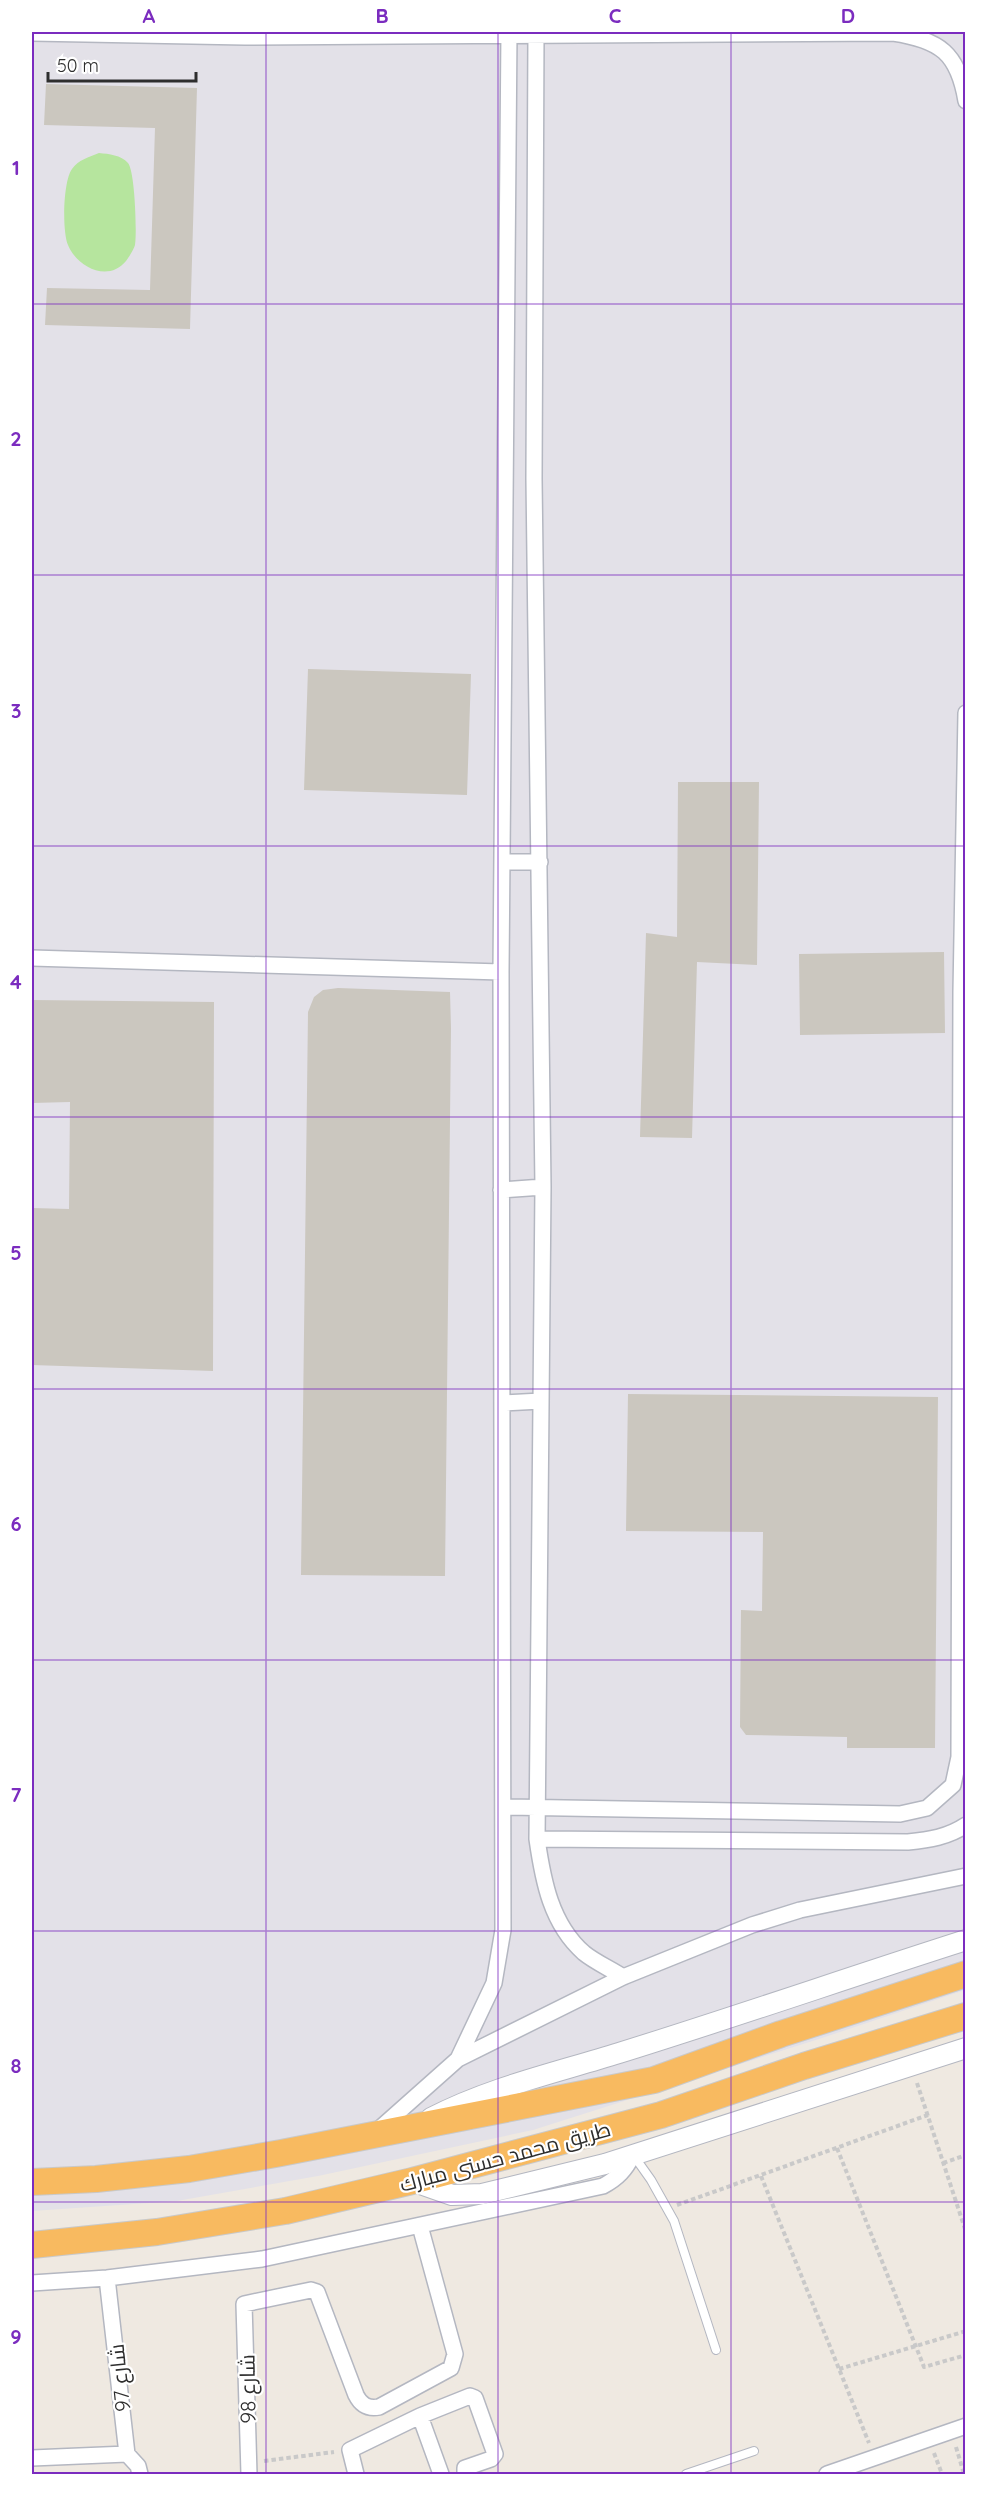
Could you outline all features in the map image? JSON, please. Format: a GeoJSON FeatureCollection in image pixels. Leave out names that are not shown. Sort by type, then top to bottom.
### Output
{"type":"FeatureCollection","features":[{"type":"Feature","properties":{"kind":"highway","name":"طريق محمد حسنى مبارك"},"geometry":{"type":"LineString","coordinates":[[32,2182],[96,2179],[189,2169],[654,2080],[781,2034],[966,1974]]}},
{"type":"Feature","properties":{"kind":"highway","name":"طريق محمد حسنى مبارك"},"geometry":{"type":"LineString","coordinates":[[32,2246],[157,2232],[285,2211],[412,2181],[661,2115],[804,2066],[966,2016]]}},
{"type":"Feature","properties":{"kind":"street"},"geometry":{"type":"LineString","coordinates":[[32,33],[893,33],[924,39],[940,48],[951,58],[960,73],[966,101]]}},
{"type":"Feature","properties":{"kind":"street"},"geometry":{"type":"LineString","coordinates":[[458,2059],[494,1983],[503,1930],[501,972],[509,33]]}},
{"type":"Feature","properties":{"kind":"street"},"geometry":{"type":"LineString","coordinates":[[536,33],[534,479],[543,1187],[537,1839],[542,1876],[550,1904],[562,1926],[586,1955],[623,1977]]}},
{"type":"Feature","properties":{"kind":"street"},"geometry":{"type":"LineString","coordinates":[[504,1807],[900,1814],[927,1808],[953,1785],[959,1758],[966,713]]}},
{"type":"Feature","properties":{"kind":"street"},"geometry":{"type":"LineString","coordinates":[[502,862],[540,862]]}},
{"type":"Feature","properties":{"kind":"street"},"geometry":{"type":"LineString","coordinates":[[32,958],[501,972]]}},
{"type":"Feature","properties":{"kind":"street"},"geometry":{"type":"LineString","coordinates":[[501,1190],[543,1187]]}},
{"type":"Feature","properties":{"kind":"street"},"geometry":{"type":"LineString","coordinates":[[502,1403],[542,1401]]}},
{"type":"Feature","properties":{"kind":"street"},"geometry":{"type":"LineString","coordinates":[[537,1839],[908,1842],[934,1839],[957,1831],[966,1825]]}},
{"type":"Feature","properties":{"kind":"street"},"geometry":{"type":"LineString","coordinates":[[373,2135],[458,2059],[623,1977],[752,1925],[800,1910],[966,1876]]}},
{"type":"Feature","properties":{"kind":"street"},"geometry":{"type":"LineString","coordinates":[[412,2128],[458,2104],[511,2083],[618,2053],[966,1940]]}},
{"type":"Feature","properties":{"kind":"street"},"geometry":{"type":"LineString","coordinates":[[412,2181],[452,2195],[482,2194],[633,2155],[966,2048]]}},
{"type":"Feature","properties":{"kind":"street"},"geometry":{"type":"LineString","coordinates":[[32,2283],[107,2278],[262,2259],[420,2226],[603,2186],[621,2173],[633,2155]]}},
{"type":"Feature","properties":{"kind":"street","name":"شارع 98"},"geometry":{"type":"LineString","coordinates":[[249,2469],[244,2304],[311,2290],[317,2292],[358,2400],[367,2407],[379,2407],[448,2371],[455,2359],[420,2226]]}},
{"type":"Feature","properties":{"kind":"street","name":"شارع 97"},"geometry":{"type":"LineString","coordinates":[[107,2278],[127,2454],[138,2466],[140,2475]]}},
{"type":"Feature","properties":{"kind":"street"},"geometry":{"type":"LineString","coordinates":[[356,2475],[351,2450],[420,2416],[470,2396],[475,2398],[495,2454],[491,2459],[465,2468],[465,2475]]}},
{"type":"Feature","properties":{"kind":"street"},"geometry":{"type":"LineString","coordinates":[[420,2416],[441,2475]]}},
{"type":"Feature","properties":{"kind":"street"},"geometry":{"type":"LineString","coordinates":[[827,2475],[966,2426]]}},
{"type":"Feature","properties":{"kind":"street"},"geometry":{"type":"LineString","coordinates":[[32,2458],[127,2454]]}},
{"type":"Feature","properties":{"kind":"lane"},"geometry":{"type":"LineString","coordinates":[[633,2155],[674,2221],[716,2350]]}},
{"type":"Feature","properties":{"kind":"lane"},"geometry":{"type":"LineString","coordinates":[[686,2475],[754,2451]]}},
{"type":"Feature","properties":{"kind":"path"},"geometry":{"type":"LineString","coordinates":[[911,2065],[966,2232]]}},
{"type":"Feature","properties":{"kind":"path"},"geometry":{"type":"LineString","coordinates":[[668,2208],[928,2115]]}},
{"type":"Feature","properties":{"kind":"path"},"geometry":{"type":"LineString","coordinates":[[837,2148],[925,2368],[966,2355]]}},
{"type":"Feature","properties":{"kind":"path"},"geometry":{"type":"LineString","coordinates":[[943,2163],[966,2155]]}},
{"type":"Feature","properties":{"kind":"path"},"geometry":{"type":"LineString","coordinates":[[761,2176],[875,2458]]}},
{"type":"Feature","properties":{"kind":"path"},"geometry":{"type":"LineString","coordinates":[[839,2369],[966,2331]]}},
{"type":"Feature","properties":{"kind":"path"},"geometry":{"type":"LineString","coordinates":[[951,2431],[964,2475]]}},
{"type":"Feature","properties":{"kind":"path"},"geometry":{"type":"LineString","coordinates":[[249,2469],[351,2450]]}},
{"type":"Feature","properties":{"kind":"shaded area"},"geometry":{"type":"Polygon","coordinates":[[[32,32],[965,32],[965,1990],[533,2130],[318,2176],[177,2201],[32,2211],[32,32]]]}},
{"type":"Feature","properties":{"kind":"green space"},"geometry":{"type":"Polygon","coordinates":[[[99,153],[111,154],[128,163],[134,189],[135,245],[126,261],[119,268],[111,271],[94,270],[86,266],[72,253],[66,238],[65,195],[69,175],[74,166],[99,153]]]}},
{"type":"Feature","properties":{"kind":"building"},"geometry":{"type":"Polygon","coordinates":[[[46,84],[197,88],[190,329],[45,325],[47,288],[150,290],[155,128],[44,125],[46,84]]]}},
{"type":"Feature","properties":{"kind":"building"},"geometry":{"type":"Polygon","coordinates":[[[308,669],[471,674],[467,795],[304,790],[308,669]]]}},
{"type":"Feature","properties":{"kind":"building"},"geometry":{"type":"Polygon","coordinates":[[[678,782],[759,782],[757,965],[697,962],[692,1138],[640,1137],[646,933],[677,937],[678,782]]]}},
{"type":"Feature","properties":{"kind":"building"},"geometry":{"type":"Polygon","coordinates":[[[944,952],[945,1033],[800,1035],[799,954],[944,952]]]}},
{"type":"Feature","properties":{"kind":"building"},"geometry":{"type":"Polygon","coordinates":[[[338,988],[450,992],[445,1576],[301,1575],[308,1012],[314,997],[323,990],[338,988]]]}},
{"type":"Feature","properties":{"kind":"building"},"geometry":{"type":"Polygon","coordinates":[[[32,1000],[214,1002],[213,1371],[32,1365],[32,1208],[69,1209],[70,1102],[32,1103],[32,1000]]]}},
{"type":"Feature","properties":{"kind":"building"},"geometry":{"type":"Polygon","coordinates":[[[628,1394],[938,1397],[935,1748],[847,1748],[847,1737],[746,1735],[740,1727],[741,1610],[762,1611],[763,1532],[626,1531],[628,1394]]]}}]}
